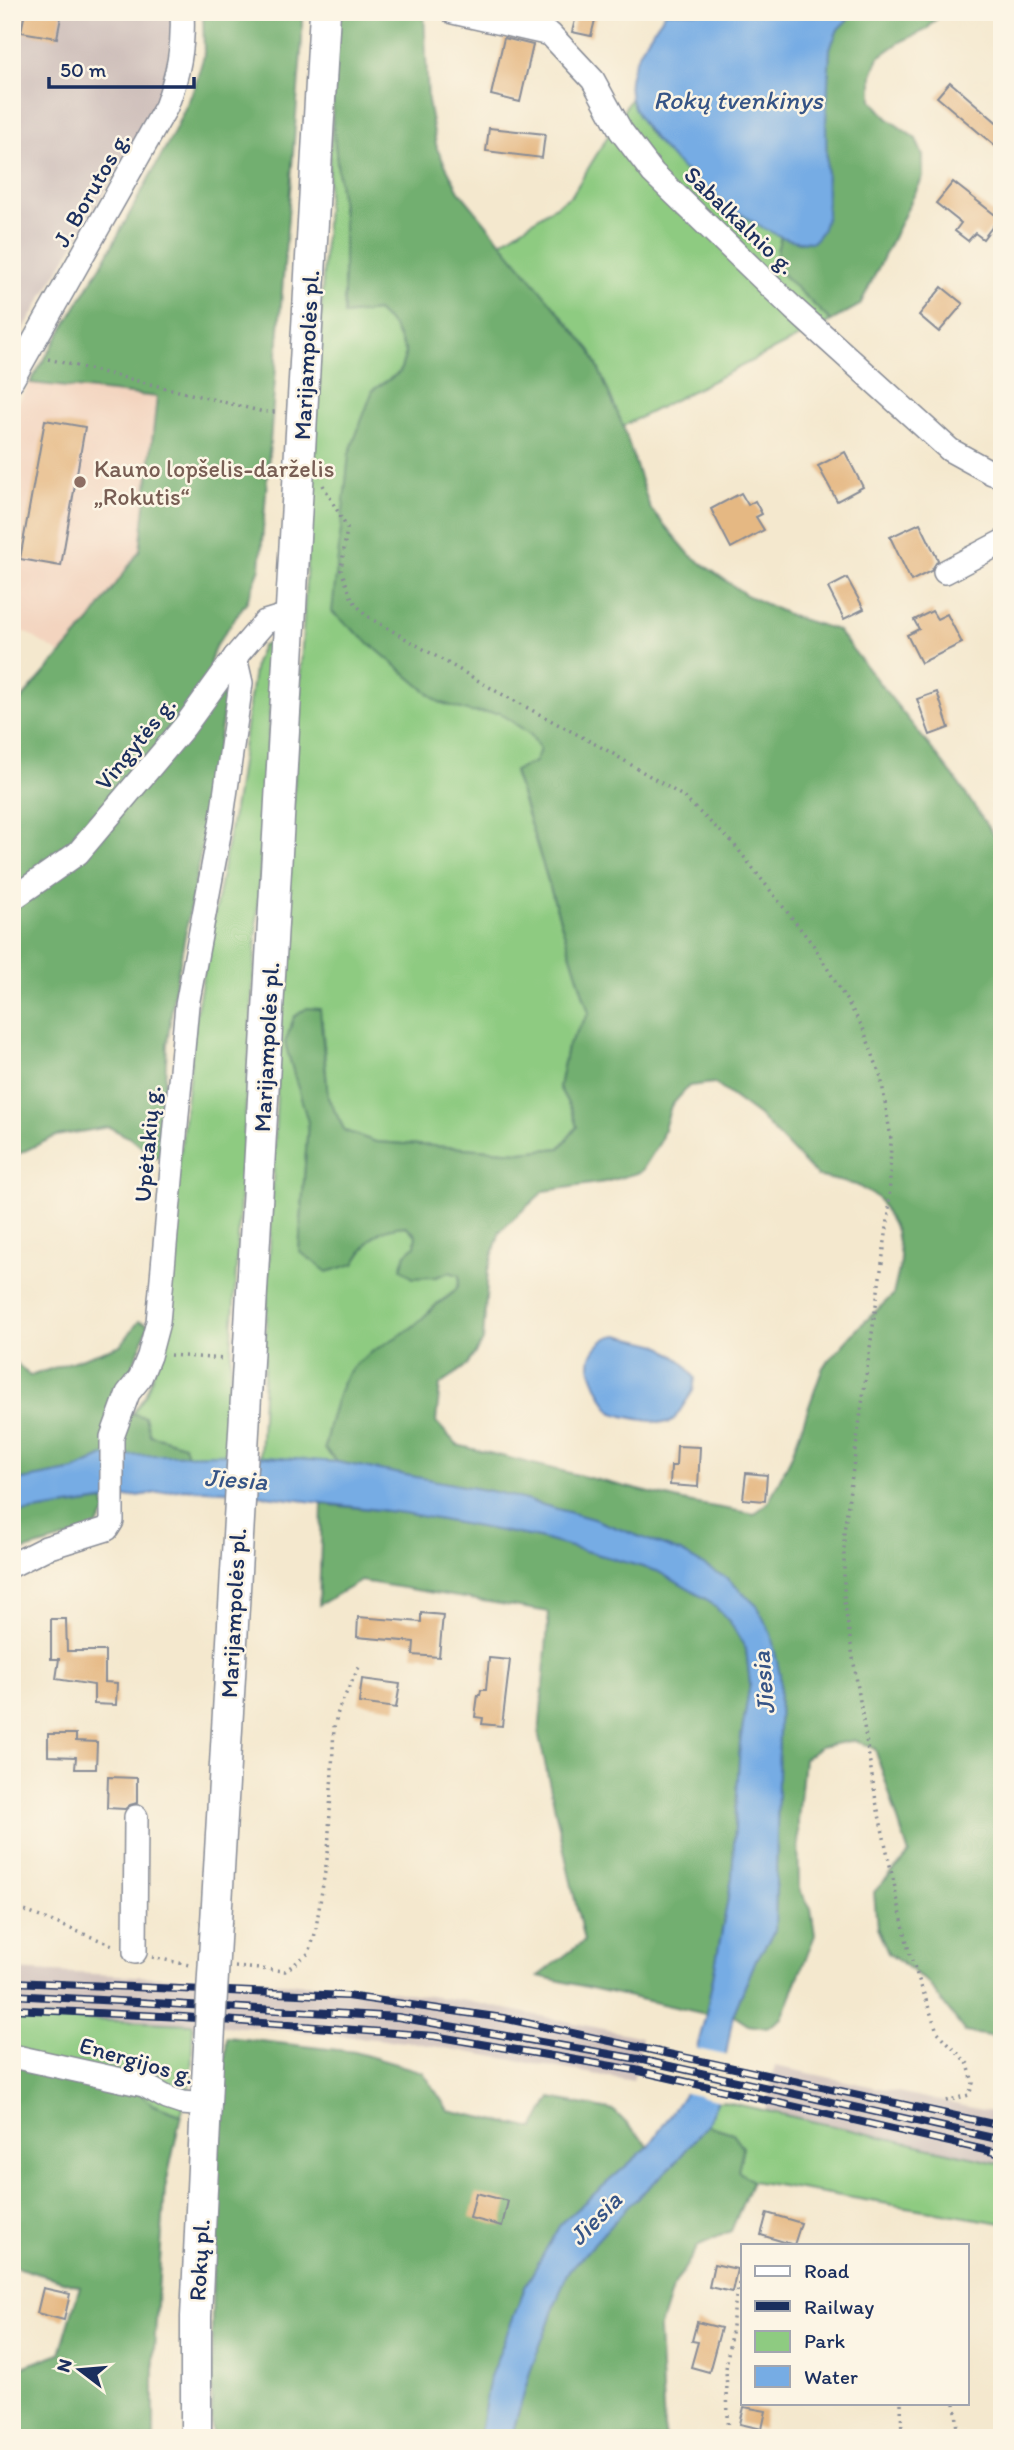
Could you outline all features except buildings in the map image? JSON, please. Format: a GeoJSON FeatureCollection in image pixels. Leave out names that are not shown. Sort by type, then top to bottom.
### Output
{"type":"FeatureCollection","features":[{"type":"Feature","properties":{"kind":"main road","name":"Marijampolės pl."},"geometry":{"type":"LineString","coordinates":[[207,2093],[235,1594],[239,1361],[290,617],[325,12]]}},
{"type":"Feature","properties":{"kind":"main road","name":"Rokų pl."},"geometry":{"type":"LineString","coordinates":[[196,2438],[196,2317],[207,2093]]}},
{"type":"Feature","properties":{"kind":"street","name":"J. Borutos g."},"geometry":{"type":"LineString","coordinates":[[12,380],[166,107],[177,79],[182,56],[182,12]]}},
{"type":"Feature","properties":{"kind":"street","name":"Sabalkalnio g."},"geometry":{"type":"LineString","coordinates":[[453,12],[550,34],[593,80],[621,131],[653,173],[793,309],[950,450],[1002,476]]}},
{"type":"Feature","properties":{"kind":"street"},"geometry":{"type":"LineString","coordinates":[[945,572],[1002,542]]}},
{"type":"Feature","properties":{"kind":"street","name":"Vingytės g."},"geometry":{"type":"LineString","coordinates":[[12,899],[78,853],[185,726],[235,657],[265,622],[290,617]]}},
{"type":"Feature","properties":{"kind":"street","name":"Upėtakių g."},"geometry":{"type":"LineString","coordinates":[[12,1565],[46,1548],[107,1530],[112,1521],[112,1437],[128,1393],[139,1378],[149,1356],[158,1322],[187,1005],[242,683],[235,657]]}},
{"type":"Feature","properties":{"kind":"street"},"geometry":{"type":"LineString","coordinates":[[135,1952],[136,1818]]}},
{"type":"Feature","properties":{"kind":"street","name":"Energijos g."},"geometry":{"type":"LineString","coordinates":[[12,2056],[144,2085],[182,2103],[207,2093]]}},
{"type":"Feature","properties":{"kind":"path"},"geometry":{"type":"LineString","coordinates":[[39,357],[264,412]]}},
{"type":"Feature","properties":{"kind":"path"},"geometry":{"type":"LineString","coordinates":[[320,479],[347,528],[341,570],[352,599],[365,615],[496,691],[610,752],[681,795],[733,843],[758,874],[814,946],[863,1028],[881,1077],[891,1139],[889,1213],[844,1532],[844,1601],[876,1801],[909,1952],[936,2031],[968,2064],[973,2083],[969,2095],[942,2102]]}},
{"type":"Feature","properties":{"kind":"path"},"geometry":{"type":"LineString","coordinates":[[158,1355],[239,1361]]}},
{"type":"Feature","properties":{"kind":"path"},"geometry":{"type":"LineString","coordinates":[[285,1970],[309,1953],[315,1934],[328,1853],[334,1727],[340,1707],[360,1665]]}},
{"type":"Feature","properties":{"kind":"path"},"geometry":{"type":"LineString","coordinates":[[729,2438],[726,2369],[741,2275]]}},
{"type":"Feature","properties":{"kind":"path"},"geometry":{"type":"LineString","coordinates":[[901,2404],[902,2438]]}},
{"type":"Feature","properties":{"kind":"path"},"geometry":{"type":"LineString","coordinates":[[955,2404],[959,2438]]}},
{"type":"Feature","properties":{"kind":"shaded area"},"geometry":{"type":"Polygon","coordinates":[[[12,12],[173,12],[168,73],[155,107],[12,349],[12,12]]]}},
{"type":"Feature","properties":{"kind":"shaded area","name":"Kauno lopšelis-darželis „Rokutis“"},"geometry":{"type":"Polygon","coordinates":[[[30,383],[157,397],[140,550],[90,621],[61,654],[12,624],[12,414],[30,383]]]}},
{"type":"Feature","properties":{"kind":"shaded area"},"geometry":{"type":"Polygon","coordinates":[[[12,1970],[363,1987],[467,2001],[642,2037],[633,2081],[416,2043],[264,2028],[12,2017],[12,1970]]]}},
{"type":"Feature","properties":{"kind":"shaded area"},"geometry":{"type":"Polygon","coordinates":[[[775,2066],[1002,2114],[1002,2164],[765,2111],[775,2066]]]}},
{"type":"Feature","properties":{"kind":"green space"},"geometry":{"type":"Polygon","coordinates":[[[203,12],[302,12],[302,40],[260,568],[247,601],[215,647],[210,662],[225,702],[202,846],[174,993],[167,1044],[161,1155],[155,1158],[132,1139],[109,1127],[56,1136],[12,1157],[12,710],[90,621],[140,550],[157,397],[30,383],[105,259],[173,134],[194,89],[204,55],[203,12]]]}},
{"type":"Feature","properties":{"kind":"green space"},"geometry":{"type":"Polygon","coordinates":[[[339,12],[424,12],[428,101],[437,149],[459,191],[591,351],[623,426],[650,508],[690,555],[746,595],[794,617],[837,630],[954,777],[1002,847],[1002,2038],[965,2032],[927,1982],[888,1953],[877,1928],[874,1892],[909,1854],[875,1749],[855,1740],[820,1747],[804,1759],[798,1821],[799,1889],[811,1908],[815,1935],[782,2018],[767,2028],[748,2025],[733,2015],[755,1962],[775,1930],[780,1675],[757,1606],[728,1579],[680,1552],[593,1519],[500,1493],[337,1462],[325,1449],[334,1409],[349,1372],[370,1353],[414,1326],[452,1294],[458,1286],[459,1275],[449,1272],[436,1277],[413,1278],[401,1268],[406,1254],[415,1246],[416,1235],[406,1226],[380,1232],[369,1242],[354,1264],[327,1272],[299,1251],[308,1122],[285,1043],[294,1017],[307,1008],[320,1009],[328,1098],[345,1131],[376,1142],[521,1152],[560,1148],[577,1127],[559,1087],[567,1047],[589,1013],[514,771],[535,762],[540,749],[531,735],[500,713],[470,712],[439,702],[332,612],[349,454],[373,390],[400,372],[406,352],[393,326],[377,311],[344,315],[344,227],[332,115],[339,12]],[[714,1083],[689,1086],[671,1106],[660,1142],[641,1172],[605,1182],[544,1191],[500,1231],[488,1270],[483,1341],[467,1365],[440,1385],[436,1422],[457,1445],[687,1502],[755,1514],[769,1501],[791,1457],[823,1367],[893,1295],[901,1261],[896,1231],[878,1198],[856,1185],[817,1176],[759,1116],[714,1083]]]}},
{"type":"Feature","properties":{"kind":"green space"},"geometry":{"type":"Polygon","coordinates":[[[855,12],[943,12],[926,30],[900,42],[879,57],[872,75],[872,100],[887,118],[916,139],[923,156],[923,177],[860,305],[831,321],[777,269],[777,251],[781,236],[800,242],[827,216],[826,121],[830,48],[838,29],[855,12]]]}},
{"type":"Feature","properties":{"kind":"green space"},"geometry":{"type":"Polygon","coordinates":[[[631,98],[647,132],[734,211],[781,236],[777,251],[777,269],[831,321],[623,426],[591,351],[500,243],[572,195],[631,98]]]}},
{"type":"Feature","properties":{"kind":"green space"},"geometry":{"type":"Polygon","coordinates":[[[332,116],[344,227],[344,315],[377,311],[393,326],[406,352],[400,372],[373,390],[470,712],[500,713],[531,735],[540,749],[535,762],[514,772],[589,1013],[567,1047],[559,1087],[577,1127],[560,1148],[520,1152],[376,1142],[345,1131],[328,1098],[322,1021],[285,1043],[308,1122],[299,1251],[354,1264],[374,1236],[387,1229],[406,1226],[416,1235],[415,1247],[406,1254],[436,1277],[449,1272],[459,1275],[458,1286],[452,1293],[414,1326],[371,1353],[345,1378],[330,1421],[325,1449],[337,1462],[260,1458],[277,1091],[332,116]]]}},
{"type":"Feature","properties":{"kind":"green space"},"geometry":{"type":"Polygon","coordinates":[[[273,644],[273,655],[225,1454],[187,1456],[184,1445],[150,1435],[145,1417],[132,1414],[145,1396],[155,1369],[197,1009],[236,798],[255,663],[262,646],[273,644]]]}},
{"type":"Feature","properties":{"kind":"green space"},"geometry":{"type":"Polygon","coordinates":[[[139,1321],[149,1324],[129,1376],[117,1389],[112,1408],[145,1417],[150,1435],[184,1445],[187,1456],[104,1456],[75,1470],[12,1482],[12,1359],[30,1376],[121,1345],[139,1321]]]}},
{"type":"Feature","properties":{"kind":"green space"},"geometry":{"type":"Polygon","coordinates":[[[104,1501],[106,1513],[94,1530],[12,1554],[12,1514],[104,1501]]]}},
{"type":"Feature","properties":{"kind":"green space"},"geometry":{"type":"Polygon","coordinates":[[[322,1504],[404,1513],[539,1538],[657,1571],[711,1602],[730,1622],[746,1649],[750,1684],[740,1743],[732,1878],[706,2014],[538,1976],[584,1941],[539,1736],[549,1612],[361,1581],[319,1605],[322,1504]]]}},
{"type":"Feature","properties":{"kind":"green space"},"geometry":{"type":"Polygon","coordinates":[[[12,2017],[193,2024],[191,2081],[181,2115],[153,2105],[135,2089],[12,2064],[12,2017]]]}},
{"type":"Feature","properties":{"kind":"green space"},"geometry":{"type":"Polygon","coordinates":[[[227,2037],[355,2052],[423,2072],[448,2110],[534,2129],[551,2098],[614,2111],[649,2146],[561,2223],[526,2285],[490,2377],[479,2438],[212,2438],[215,2201],[227,2037]]]}},
{"type":"Feature","properties":{"kind":"green space"},"geometry":{"type":"Polygon","coordinates":[[[12,2064],[135,2089],[153,2105],[181,2115],[165,2189],[154,2350],[154,2438],[26,2438],[12,2423],[12,2371],[60,2353],[80,2286],[12,2266],[12,2064]]]}},
{"type":"Feature","properties":{"kind":"green space"},"geometry":{"type":"Polygon","coordinates":[[[718,2100],[1002,2164],[1002,2223],[752,2181],[738,2171],[743,2147],[733,2133],[707,2125],[718,2100]]]}},
{"type":"Feature","properties":{"kind":"green space"},"geometry":{"type":"Polygon","coordinates":[[[707,2125],[733,2133],[743,2147],[738,2171],[752,2181],[731,2231],[699,2245],[672,2289],[659,2330],[666,2438],[511,2438],[530,2372],[567,2273],[629,2205],[672,2166],[707,2125]]]}},
{"type":"Feature","properties":{"kind":"water","name":"Rokų tvenkinys"},"geometry":{"type":"Polygon","coordinates":[[[666,12],[855,12],[838,29],[830,48],[826,121],[827,216],[822,231],[813,242],[782,237],[717,198],[672,159],[639,118],[631,99],[634,64],[666,12]]]}},
{"type":"Feature","properties":{"kind":"water"},"geometry":{"type":"Polygon","coordinates":[[[618,1335],[659,1345],[684,1363],[695,1378],[693,1391],[673,1421],[668,1423],[626,1417],[614,1413],[607,1405],[590,1364],[595,1349],[603,1341],[618,1335]]]}},
{"type":"Feature","properties":{"kind":"water","name":"Jiesia"},"geometry":{"type":"Polygon","coordinates":[[[225,1454],[337,1462],[500,1493],[593,1519],[680,1552],[728,1579],[757,1606],[771,1634],[780,1675],[775,1930],[755,1962],[733,2015],[718,2100],[707,2125],[672,2166],[629,2205],[567,2273],[530,2372],[511,2438],[479,2438],[490,2377],[526,2285],[561,2223],[649,2146],[685,2093],[706,2014],[732,1878],[740,1743],[750,1684],[746,1649],[730,1622],[711,1602],[657,1571],[539,1538],[404,1513],[224,1491],[184,1489],[12,1514],[12,1482],[75,1470],[104,1456],[225,1454]]]}},
{"type":"Feature","properties":{"kind":"pier"},"geometry":{"type":"Polygon","coordinates":[[[693,2048],[729,2056],[721,2101],[681,2092],[693,2048]]]}},
{"type":"Feature","properties":{"kind":"railway"},"geometry":{"type":"LineString","coordinates":[[12,1982],[347,1996],[503,2018],[1002,2126]]}},
{"type":"Feature","properties":{"kind":"railway"},"geometry":{"type":"LineString","coordinates":[[12,1995],[398,2017],[638,2059],[1002,2140]]}},
{"type":"Feature","properties":{"kind":"railway"},"geometry":{"type":"LineString","coordinates":[[12,2009],[183,2017],[434,2036],[635,2070],[1002,2154]]}},
{"type":"Feature","properties":{"kind":"place","name":"Kauno lopšelis-darželis „Rokutis“"},"geometry":{"type":"Point","coordinates":[80,482]}}]}
